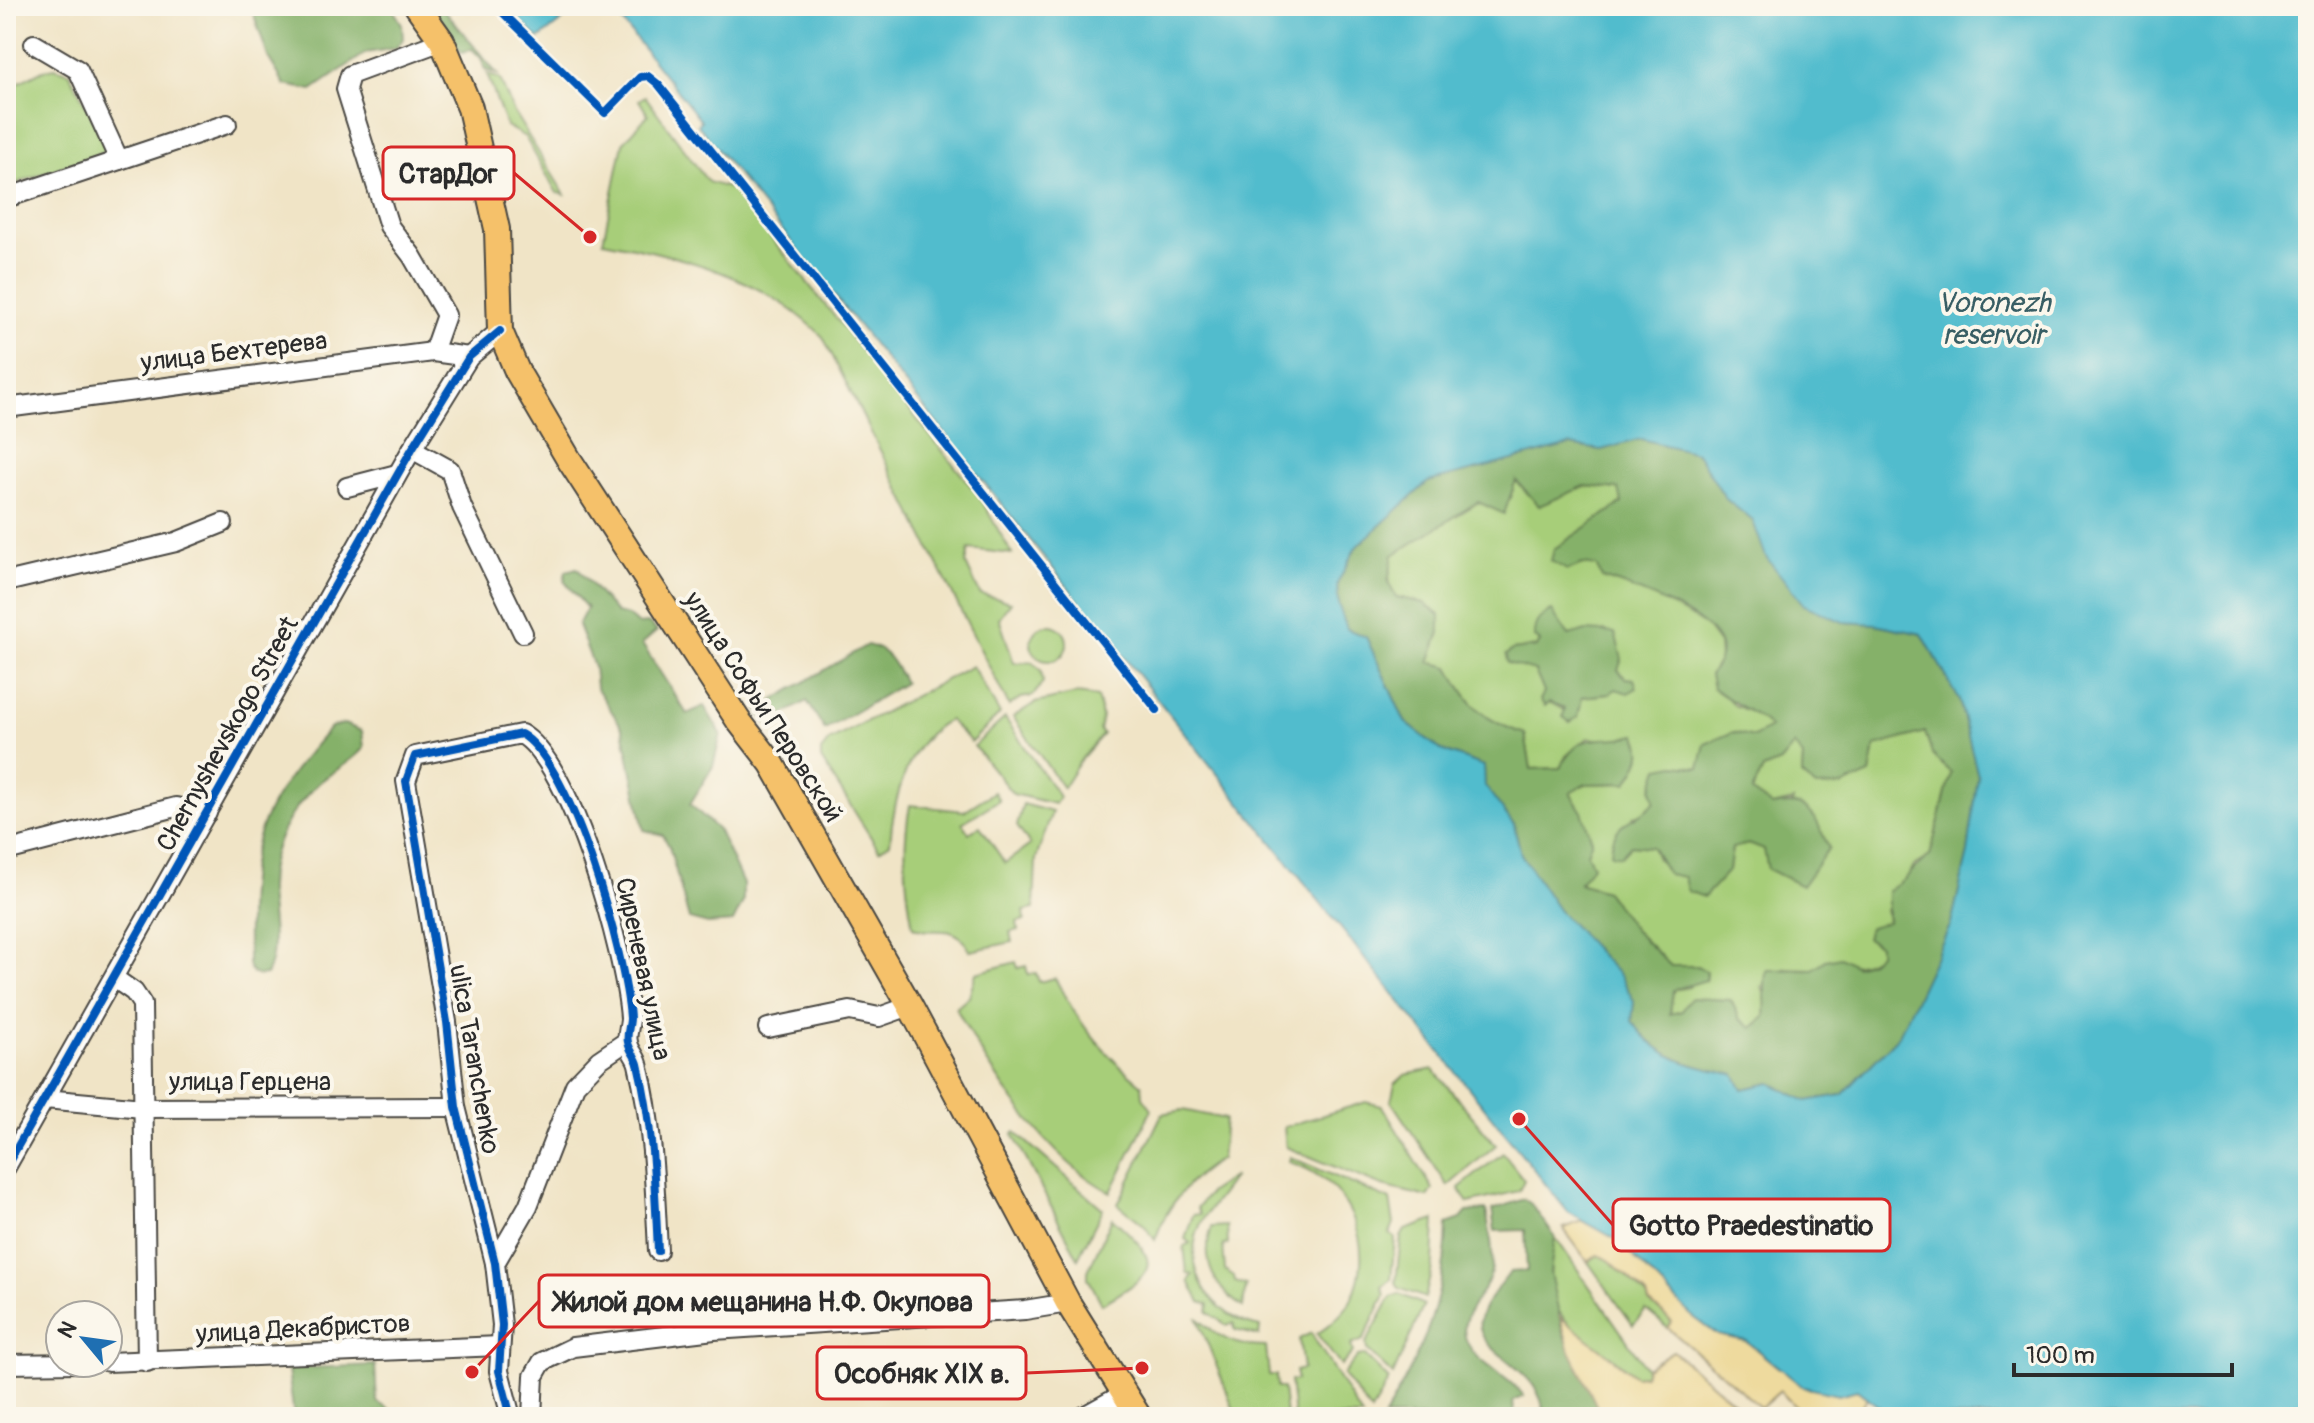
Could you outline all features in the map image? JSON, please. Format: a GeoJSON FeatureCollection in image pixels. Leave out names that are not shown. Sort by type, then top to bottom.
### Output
{"type":"FeatureCollection","features":[{"type":"Feature","properties":{"kind":"main road","name":"улица Софьи Перовской"},"geometry":{"type":"LineString","coordinates":[[417,6],[442,41],[470,108],[497,229],[500,331],[517,371],[568,458],[738,720],[772,764],[910,1006],[1068,1303],[1139,1417]]}},
{"type":"Feature","properties":{"kind":"street"},"geometry":{"type":"LineString","coordinates":[[433,352],[446,315],[412,256],[389,226],[346,89],[350,75],[442,41]]}},
{"type":"Feature","properties":{"kind":"street"},"geometry":{"type":"LineString","coordinates":[[34,44],[78,70],[119,160]]}},
{"type":"Feature","properties":{"kind":"street"},"geometry":{"type":"LineString","coordinates":[[6,198],[227,124]]}},
{"type":"Feature","properties":{"kind":"street","name":"Chernyshevskogo Street"},"geometry":{"type":"LineString","coordinates":[[6,1167],[397,474],[469,357],[500,331]]}},
{"type":"Feature","properties":{"kind":"street","name":"улица Бехтерева"},"geometry":{"type":"LineString","coordinates":[[6,408],[433,352],[469,357]]}},
{"type":"Feature","properties":{"kind":"street"},"geometry":{"type":"LineString","coordinates":[[412,449],[450,470],[462,507],[523,633]]}},
{"type":"Feature","properties":{"kind":"street"},"geometry":{"type":"LineString","coordinates":[[347,487],[397,474]]}},
{"type":"Feature","properties":{"kind":"street"},"geometry":{"type":"LineString","coordinates":[[6,582],[176,542],[223,523]]}},
{"type":"Feature","properties":{"kind":"street","name":"Сиреневая улица"},"geometry":{"type":"LineString","coordinates":[[506,736],[521,734],[534,741],[550,761],[604,895],[630,1019],[627,1041],[637,1061],[654,1166],[658,1251]]}},
{"type":"Feature","properties":{"kind":"street","name":"ulica Taranchenko"},"geometry":{"type":"LineString","coordinates":[[506,736],[415,756],[406,781],[447,1022],[456,1107],[495,1263],[502,1325],[499,1371],[511,1417]]}},
{"type":"Feature","properties":{"kind":"street"},"geometry":{"type":"LineString","coordinates":[[6,851],[176,807],[207,813]]}},
{"type":"Feature","properties":{"kind":"street"},"geometry":{"type":"LineString","coordinates":[[114,978],[134,992],[142,1004],[147,1362]]}},
{"type":"Feature","properties":{"kind":"street"},"geometry":{"type":"LineString","coordinates":[[768,1028],[850,1011],[879,1017],[910,1006]]}},
{"type":"Feature","properties":{"kind":"street"},"geometry":{"type":"LineString","coordinates":[[495,1263],[528,1206],[575,1085],[599,1060],[627,1041]]}},
{"type":"Feature","properties":{"kind":"street","name":"улица Герцена"},"geometry":{"type":"LineString","coordinates":[[45,1099],[143,1108],[456,1107]]}},
{"type":"Feature","properties":{"kind":"street"},"geometry":{"type":"LineString","coordinates":[[532,1417],[534,1376],[542,1362],[573,1347],[714,1330],[1025,1310],[1068,1303]]}},
{"type":"Feature","properties":{"kind":"street","name":"улица Декабристов"},"geometry":{"type":"LineString","coordinates":[[124,1362],[500,1346]]}},
{"type":"Feature","properties":{"kind":"street"},"geometry":{"type":"LineString","coordinates":[[6,1364],[44,1363]]}},
{"type":"Feature","properties":{"kind":"street"},"geometry":{"type":"LineString","coordinates":[[1082,1417],[1125,1393]]}},
{"type":"Feature","properties":{"kind":"green space"},"geometry":{"type":"Polygon","coordinates":[[[251,6],[391,6],[402,24],[403,39],[396,48],[366,53],[312,90],[285,85],[268,57],[251,6]]]}},
{"type":"Feature","properties":{"kind":"green space"},"geometry":{"type":"Polygon","coordinates":[[[423,6],[441,6],[497,74],[485,70],[481,58],[472,49],[462,53],[423,6]]]}},
{"type":"Feature","properties":{"kind":"green space"},"geometry":{"type":"Polygon","coordinates":[[[54,68],[69,72],[109,150],[6,187],[6,89],[43,70],[54,68]]]}},
{"type":"Feature","properties":{"kind":"green space"},"geometry":{"type":"Polygon","coordinates":[[[487,74],[500,79],[513,111],[565,195],[557,193],[525,137],[506,126],[487,74]]]}},
{"type":"Feature","properties":{"kind":"green space"},"geometry":{"type":"Polygon","coordinates":[[[645,96],[708,182],[732,189],[979,496],[1012,554],[969,549],[966,564],[980,594],[1011,602],[999,618],[1014,663],[1032,662],[1041,670],[1043,682],[1033,696],[1021,698],[1009,706],[823,337],[776,299],[722,272],[663,254],[603,241],[623,143],[648,115],[639,100],[645,96]]]}},
{"type":"Feature","properties":{"kind":"green space"},"geometry":{"type":"Polygon","coordinates":[[[1641,439],[1697,453],[1726,499],[1753,521],[1767,557],[1843,622],[1875,624],[1922,634],[1959,699],[1978,776],[1968,853],[1951,924],[1898,1037],[1842,1095],[1806,1101],[1771,1083],[1743,1089],[1735,1075],[1678,1059],[1665,1053],[1643,1034],[1632,1021],[1634,1001],[1620,976],[1558,910],[1521,854],[1514,825],[1485,786],[1484,766],[1441,750],[1405,722],[1366,637],[1347,629],[1338,604],[1337,584],[1356,547],[1428,482],[1570,445],[1601,450],[1641,439]],[[1516,480],[1504,514],[1478,502],[1393,555],[1388,582],[1396,597],[1424,603],[1440,615],[1440,632],[1429,662],[1449,667],[1471,702],[1488,717],[1525,734],[1531,769],[1560,768],[1568,755],[1584,742],[1636,735],[1641,754],[1627,783],[1586,784],[1570,793],[1582,812],[1592,840],[1587,854],[1593,865],[1579,883],[1606,891],[1634,930],[1671,966],[1697,966],[1706,971],[1706,980],[1673,990],[1670,1014],[1682,1011],[1691,998],[1731,1000],[1740,1019],[1752,1028],[1765,1017],[1767,970],[1813,969],[1826,960],[1840,957],[1856,966],[1871,961],[1879,953],[1879,945],[1866,938],[1870,927],[1888,922],[1888,890],[1930,856],[1951,773],[1932,754],[1925,732],[1875,746],[1870,774],[1842,786],[1816,787],[1802,775],[1803,757],[1794,745],[1780,762],[1763,769],[1752,792],[1772,806],[1785,804],[1804,807],[1815,819],[1829,848],[1802,886],[1768,869],[1764,850],[1749,844],[1732,848],[1729,870],[1704,897],[1687,891],[1684,877],[1668,874],[1652,847],[1631,845],[1621,856],[1611,854],[1616,833],[1655,801],[1652,789],[1659,768],[1675,765],[1699,768],[1705,744],[1733,732],[1754,737],[1770,728],[1713,688],[1710,675],[1721,650],[1714,635],[1702,624],[1668,604],[1602,578],[1596,566],[1583,564],[1567,570],[1551,561],[1554,549],[1622,503],[1619,489],[1585,486],[1539,506],[1516,480]]]}},
{"type":"Feature","properties":{"kind":"green space"},"geometry":{"type":"Polygon","coordinates":[[[1515,480],[1539,505],[1585,486],[1620,489],[1622,503],[1554,549],[1567,570],[1583,564],[1596,566],[1622,584],[1645,591],[1704,624],[1719,644],[1720,659],[1710,675],[1733,705],[1757,714],[1770,728],[1754,737],[1733,732],[1700,768],[1675,765],[1652,789],[1655,801],[1647,812],[1633,816],[1631,845],[1652,847],[1657,859],[1729,870],[1732,848],[1749,844],[1765,850],[1793,801],[1772,806],[1752,792],[1763,769],[1780,762],[1794,744],[1803,757],[1802,775],[1816,787],[1870,774],[1875,746],[1925,732],[1932,754],[1951,773],[1930,856],[1915,865],[1886,910],[1888,922],[1873,942],[1879,945],[1880,953],[1861,964],[1826,960],[1813,969],[1786,968],[1762,987],[1767,1001],[1765,1017],[1752,1028],[1734,1019],[1712,1014],[1670,1014],[1673,990],[1689,987],[1697,966],[1671,966],[1634,930],[1606,891],[1579,883],[1584,859],[1584,826],[1570,793],[1586,784],[1627,783],[1641,754],[1636,735],[1615,741],[1588,738],[1566,756],[1560,768],[1531,769],[1525,734],[1488,717],[1471,702],[1449,667],[1429,662],[1440,633],[1424,603],[1396,597],[1388,582],[1393,554],[1479,502],[1511,498],[1515,480]],[[1560,624],[1537,647],[1512,650],[1522,666],[1535,671],[1549,702],[1578,717],[1582,697],[1609,694],[1625,678],[1618,670],[1605,631],[1569,636],[1560,624]]]}},
{"type":"Feature","properties":{"kind":"green space"},"geometry":{"type":"Polygon","coordinates":[[[577,568],[616,613],[628,616],[637,624],[648,623],[657,631],[642,644],[687,714],[704,706],[721,734],[713,766],[690,804],[719,831],[743,884],[743,902],[733,922],[708,924],[689,919],[669,846],[663,835],[644,830],[623,729],[596,687],[594,667],[578,625],[587,608],[564,581],[566,571],[577,568]]]}},
{"type":"Feature","properties":{"kind":"green space"},"geometry":{"type":"Polygon","coordinates":[[[1552,611],[1569,636],[1586,631],[1615,633],[1622,659],[1618,670],[1625,678],[1634,679],[1637,688],[1628,693],[1616,689],[1609,694],[1582,697],[1578,717],[1570,722],[1563,717],[1565,708],[1549,702],[1545,706],[1540,700],[1544,692],[1535,671],[1507,663],[1506,655],[1512,650],[1537,647],[1540,642],[1534,636],[1536,624],[1552,611]]]}},
{"type":"Feature","properties":{"kind":"green space"},"geometry":{"type":"Polygon","coordinates":[[[1049,625],[1062,630],[1067,643],[1062,656],[1049,661],[1036,656],[1031,643],[1036,630],[1049,625]]]}},
{"type":"Feature","properties":{"kind":"green space"},"geometry":{"type":"Polygon","coordinates":[[[867,645],[886,654],[904,683],[825,730],[807,701],[767,724],[757,710],[867,645]]]}},
{"type":"Feature","properties":{"kind":"green space"},"geometry":{"type":"Polygon","coordinates":[[[972,666],[1000,714],[971,742],[949,720],[923,741],[913,756],[899,791],[890,843],[879,850],[821,759],[821,751],[829,741],[972,666]]]}},
{"type":"Feature","properties":{"kind":"green space"},"geometry":{"type":"Polygon","coordinates":[[[1077,694],[1097,697],[1102,717],[1099,730],[1103,734],[1082,758],[1063,788],[1013,717],[1035,703],[1077,694]]]}},
{"type":"Feature","properties":{"kind":"green space"},"geometry":{"type":"Polygon","coordinates":[[[1005,718],[1059,797],[1055,804],[1013,794],[974,746],[1005,718]]]}},
{"type":"Feature","properties":{"kind":"green space"},"geometry":{"type":"Polygon","coordinates":[[[344,724],[362,731],[364,748],[309,792],[283,831],[270,875],[272,955],[266,975],[258,976],[251,972],[248,965],[248,903],[253,856],[262,825],[298,766],[331,727],[344,724]]]}},
{"type":"Feature","properties":{"kind":"green space"},"geometry":{"type":"Polygon","coordinates":[[[994,792],[999,800],[962,823],[969,833],[980,826],[1005,863],[1030,845],[1017,826],[1023,804],[1052,812],[1036,859],[1034,909],[1024,911],[1025,920],[1017,922],[1018,930],[1010,932],[1012,942],[970,951],[964,941],[950,932],[913,927],[906,866],[910,805],[964,811],[994,792]]]}},
{"type":"Feature","properties":{"kind":"green space"},"geometry":{"type":"Polygon","coordinates":[[[1016,962],[1018,968],[1026,966],[1028,975],[1036,973],[1039,982],[1055,978],[1092,1037],[1142,1085],[1143,1097],[1152,1109],[1111,1192],[1088,1178],[1043,1137],[1002,1084],[956,1008],[969,997],[976,973],[1016,962]]]}},
{"type":"Feature","properties":{"kind":"green space"},"geometry":{"type":"Polygon","coordinates":[[[1433,1069],[1496,1145],[1448,1186],[1391,1101],[1395,1084],[1405,1075],[1433,1069]]]}},
{"type":"Feature","properties":{"kind":"green space"},"geometry":{"type":"Polygon","coordinates":[[[1366,1102],[1382,1106],[1433,1189],[1428,1197],[1382,1186],[1286,1147],[1284,1127],[1366,1102]]]}},
{"type":"Feature","properties":{"kind":"green space"},"geometry":{"type":"Polygon","coordinates":[[[1183,1110],[1225,1119],[1221,1159],[1199,1174],[1180,1194],[1155,1240],[1144,1225],[1118,1204],[1162,1114],[1183,1110]]]}},
{"type":"Feature","properties":{"kind":"green space"},"geometry":{"type":"Polygon","coordinates":[[[1015,1132],[1103,1209],[1078,1258],[1013,1134],[1015,1132]]]}},
{"type":"Feature","properties":{"kind":"green space"},"geometry":{"type":"Polygon","coordinates":[[[1503,1153],[1524,1180],[1519,1191],[1468,1203],[1459,1188],[1503,1153]]]}},
{"type":"Feature","properties":{"kind":"green space"},"geometry":{"type":"Polygon","coordinates":[[[1290,1157],[1390,1200],[1394,1224],[1390,1234],[1395,1238],[1391,1279],[1382,1287],[1385,1295],[1363,1340],[1351,1345],[1353,1352],[1341,1366],[1317,1334],[1341,1315],[1351,1300],[1359,1279],[1359,1236],[1341,1198],[1309,1170],[1289,1162],[1290,1157]]]}},
{"type":"Feature","properties":{"kind":"green space"},"geometry":{"type":"Polygon","coordinates":[[[1234,1176],[1201,1223],[1195,1240],[1194,1257],[1205,1289],[1215,1302],[1243,1322],[1260,1327],[1259,1336],[1235,1330],[1234,1323],[1226,1325],[1208,1312],[1209,1304],[1200,1302],[1189,1281],[1193,1275],[1187,1273],[1184,1246],[1190,1243],[1185,1239],[1193,1215],[1200,1214],[1197,1208],[1210,1192],[1234,1176]]]}},
{"type":"Feature","properties":{"kind":"green space"},"geometry":{"type":"Polygon","coordinates":[[[1524,1199],[1555,1237],[1550,1273],[1563,1333],[1602,1417],[1544,1417],[1541,1399],[1533,1384],[1487,1342],[1481,1331],[1480,1319],[1485,1307],[1510,1272],[1527,1271],[1525,1230],[1495,1231],[1492,1210],[1524,1199]]]}},
{"type":"Feature","properties":{"kind":"green space"},"geometry":{"type":"Polygon","coordinates":[[[1486,1210],[1492,1250],[1491,1273],[1467,1317],[1465,1336],[1474,1353],[1524,1396],[1513,1401],[1514,1412],[1522,1412],[1523,1417],[1384,1417],[1410,1370],[1429,1325],[1442,1278],[1447,1224],[1461,1219],[1467,1212],[1486,1210]]]}},
{"type":"Feature","properties":{"kind":"green space"},"geometry":{"type":"Polygon","coordinates":[[[1112,1218],[1140,1246],[1148,1266],[1134,1283],[1102,1304],[1088,1278],[1088,1271],[1112,1218]]]}},
{"type":"Feature","properties":{"kind":"green space"},"geometry":{"type":"Polygon","coordinates":[[[1435,1220],[1433,1263],[1425,1298],[1399,1288],[1396,1282],[1401,1237],[1405,1230],[1435,1220]]]}},
{"type":"Feature","properties":{"kind":"green space"},"geometry":{"type":"Polygon","coordinates":[[[1227,1226],[1228,1244],[1223,1245],[1225,1270],[1234,1276],[1235,1282],[1246,1285],[1243,1307],[1217,1282],[1209,1262],[1212,1227],[1227,1226]]]}},
{"type":"Feature","properties":{"kind":"green space"},"geometry":{"type":"Polygon","coordinates":[[[1555,1237],[1646,1368],[1644,1375],[1635,1376],[1567,1322],[1557,1308],[1551,1290],[1550,1267],[1555,1237]]]}},
{"type":"Feature","properties":{"kind":"green space"},"geometry":{"type":"Polygon","coordinates":[[[1598,1255],[1609,1260],[1673,1322],[1668,1328],[1646,1310],[1633,1325],[1588,1262],[1598,1255]]]}},
{"type":"Feature","properties":{"kind":"green space"},"geometry":{"type":"Polygon","coordinates":[[[1399,1294],[1424,1305],[1393,1375],[1367,1350],[1366,1343],[1391,1297],[1399,1294]]]}},
{"type":"Feature","properties":{"kind":"green space"},"geometry":{"type":"Polygon","coordinates":[[[1197,1317],[1228,1340],[1266,1347],[1269,1375],[1276,1375],[1277,1388],[1283,1388],[1286,1417],[1237,1417],[1197,1317]]]}},
{"type":"Feature","properties":{"kind":"green space"},"geometry":{"type":"Polygon","coordinates":[[[1311,1333],[1362,1417],[1294,1417],[1290,1381],[1297,1380],[1295,1371],[1303,1369],[1299,1339],[1311,1333]]]}},
{"type":"Feature","properties":{"kind":"green space"},"geometry":{"type":"Polygon","coordinates":[[[1364,1355],[1389,1380],[1371,1412],[1343,1375],[1358,1356],[1364,1355]]]}},
{"type":"Feature","properties":{"kind":"green space"},"geometry":{"type":"Polygon","coordinates":[[[375,1365],[377,1402],[402,1417],[294,1417],[288,1369],[375,1365]]]}},
{"type":"Feature","properties":{"kind":"sand"},"geometry":{"type":"Polygon","coordinates":[[[1583,1221],[1617,1240],[1691,1315],[1718,1335],[1746,1341],[1780,1369],[1838,1395],[1857,1390],[1867,1398],[1854,1417],[1805,1417],[1780,1391],[1761,1408],[1668,1328],[1672,1322],[1609,1260],[1598,1255],[1588,1262],[1563,1228],[1583,1221]]]}},
{"type":"Feature","properties":{"kind":"sand"},"geometry":{"type":"Polygon","coordinates":[[[1560,1317],[1635,1376],[1644,1375],[1646,1368],[1673,1351],[1751,1417],[1602,1417],[1570,1351],[1560,1317]]]}},
{"type":"Feature","properties":{"kind":"water"},"geometry":{"type":"Polygon","coordinates":[[[505,6],[580,6],[539,39],[505,6]]]}},
{"type":"Feature","properties":{"kind":"water","name":"Voronezh reservoir"},"geometry":{"type":"Polygon","coordinates":[[[610,6],[2308,6],[2308,1417],[1892,1417],[1857,1390],[1838,1395],[1803,1387],[1746,1341],[1718,1335],[1691,1315],[1617,1240],[1568,1212],[698,125],[701,121],[610,6]],[[1641,439],[1601,450],[1570,445],[1428,482],[1356,547],[1337,584],[1338,604],[1347,629],[1366,637],[1405,722],[1441,750],[1484,766],[1485,786],[1514,825],[1521,854],[1558,910],[1620,976],[1634,1001],[1632,1021],[1654,1045],[1678,1059],[1735,1075],[1743,1089],[1771,1083],[1806,1101],[1842,1095],[1898,1037],[1951,924],[1968,853],[1978,776],[1959,699],[1922,634],[1875,624],[1843,622],[1804,605],[1766,557],[1753,521],[1726,499],[1697,453],[1641,439]]]}},
{"type":"Feature","properties":{"kind":"cycle path"},"geometry":{"type":"LineString","coordinates":[[496,6],[605,113],[640,77],[648,76],[658,84],[1157,710]]}},
{"type":"Feature","properties":{"kind":"cycle path"},"geometry":{"type":"LineString","coordinates":[[6,1167],[412,449],[469,357],[500,331]]}},
{"type":"Feature","properties":{"kind":"cycle path"},"geometry":{"type":"LineString","coordinates":[[511,1417],[499,1371],[502,1325],[495,1263],[456,1107],[447,1022],[406,781],[415,756],[521,734],[540,752],[559,782],[593,864],[618,952],[630,1018],[628,1039],[638,1064],[650,1134],[658,1251]]}},
{"type":"Feature","properties":{"kind":"place","name":"СтарДог"},"geometry":{"type":"Point","coordinates":[590,237]}},
{"type":"Feature","properties":{"kind":"place","name":"Gotto Praedestinatio"},"geometry":{"type":"Point","coordinates":[1519,1119]}},
{"type":"Feature","properties":{"kind":"place","name":"Особняк XIX в."},"geometry":{"type":"Point","coordinates":[1142,1368]}},
{"type":"Feature","properties":{"kind":"place","name":"Жилой дом мещанина Н.Ф. Окупова"},"geometry":{"type":"Point","coordinates":[472,1372]}}]}
